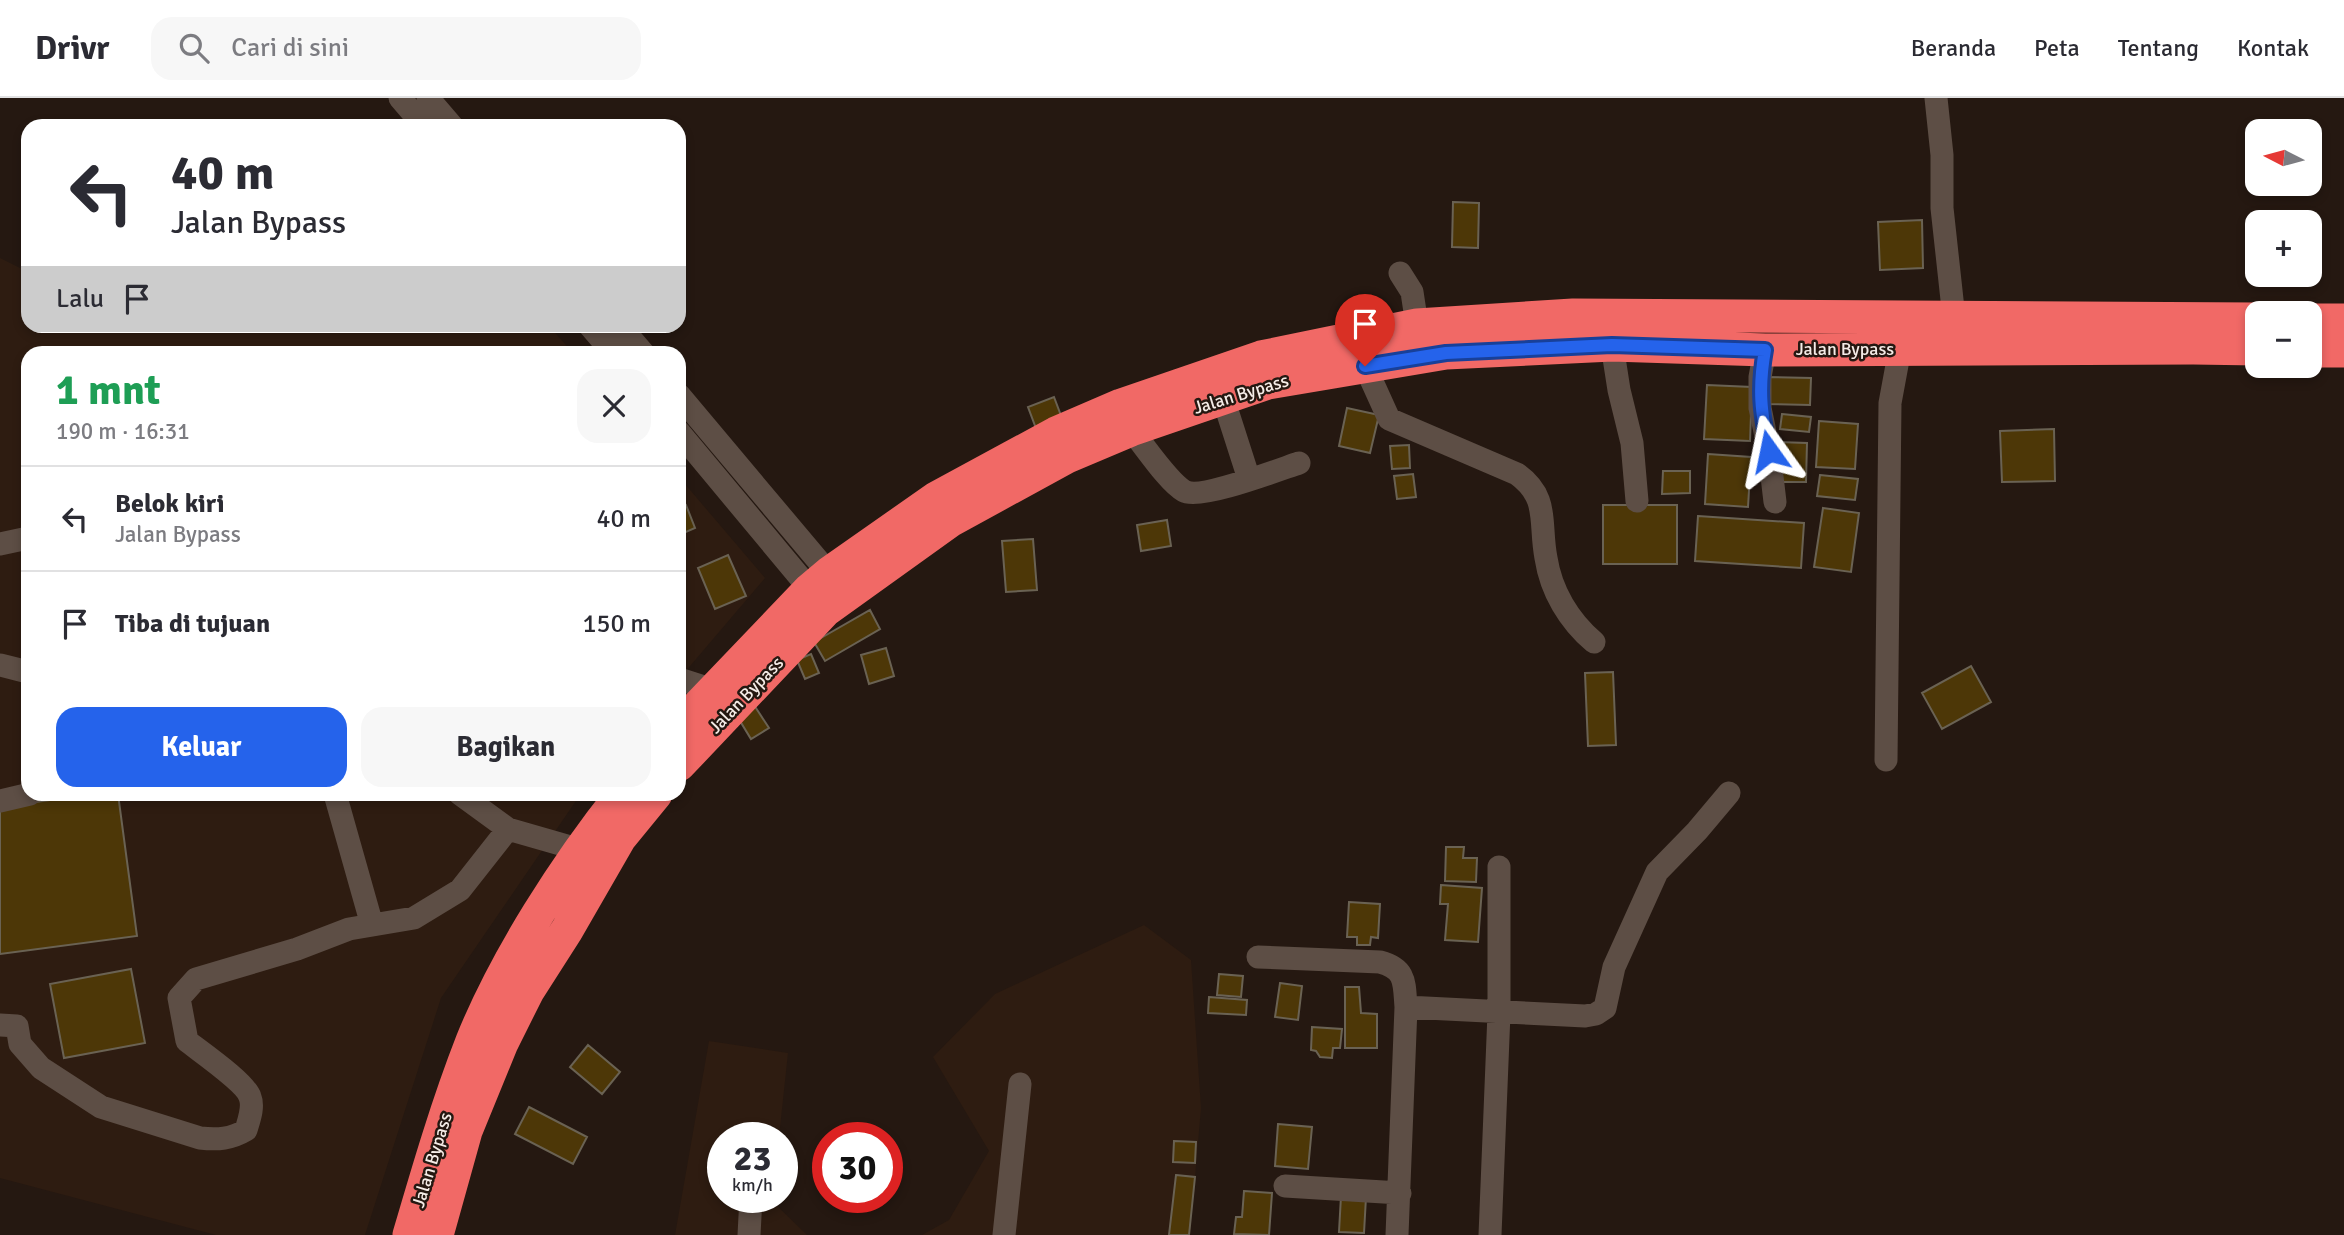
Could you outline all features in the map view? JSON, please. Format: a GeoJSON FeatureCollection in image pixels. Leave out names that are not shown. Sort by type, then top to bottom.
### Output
{"type":"FeatureCollection","features":[{"type":"Feature","properties":{"kind":"highway","name":"Jalan Bypass"},"geometry":{"type":"LineString","coordinates":[[686,719],[713,690],[936,498],[1056,433],[1121,405],[1261,357],[1417,325],[1573,315],[2245,319]]}},
{"type":"Feature","properties":{"kind":"highway"},"geometry":{"type":"LineString","coordinates":[[2322,320],[2344,320]]}},
{"type":"Feature","properties":{"kind":"highway","name":"Jalan Bypass"},"geometry":{"type":"LineString","coordinates":[[686,757],[828,591],[1067,457],[1131,430],[1268,383],[1446,353],[1612,345],[1765,350],[2245,349]]}},
{"type":"Feature","properties":{"kind":"highway"},"geometry":{"type":"LineString","coordinates":[[2322,351],[2344,351]]}},
{"type":"Feature","properties":{"kind":"highway","name":"Jalan Bypass"},"geometry":{"type":"LineString","coordinates":[[409,1235],[441,1124],[473,1039],[503,974],[581,850],[616,801]]}},
{"type":"Feature","properties":{"kind":"highway","name":"Jalan Bypass"},"geometry":{"type":"LineString","coordinates":[[437,1235],[466,1131],[502,1043],[528,991],[620,838],[650,801]]}},
{"type":"Feature","properties":{"kind":"street"},"geometry":{"type":"LineString","coordinates":[[400,98],[418,119]]}},
{"type":"Feature","properties":{"kind":"street"},"geometry":{"type":"LineString","coordinates":[[428,98],[446,119]]}},
{"type":"Feature","properties":{"kind":"street"},"geometry":{"type":"LineString","coordinates":[[1936,98],[1942,155],[1942,208],[1955,318]]}},
{"type":"Feature","properties":{"kind":"street"},"geometry":{"type":"LineString","coordinates":[[1400,273],[1412,292],[1417,325]]}},
{"type":"Feature","properties":{"kind":"street"},"geometry":{"type":"LineString","coordinates":[[1612,345],[1619,390],[1632,443],[1637,501]]}},
{"type":"Feature","properties":{"kind":"street"},"geometry":{"type":"LineString","coordinates":[[1886,760],[1890,403],[1900,349]]}},
{"type":"Feature","properties":{"kind":"street"},"geometry":{"type":"LineString","coordinates":[[1765,350],[1760,377],[1760,408],[1769,451],[1775,502]]}},
{"type":"Feature","properties":{"kind":"street"},"geometry":{"type":"LineString","coordinates":[[1365,366],[1389,419],[1517,474],[1533,485],[1540,502],[1546,560],[1554,586],[1578,628],[1594,642]]}},
{"type":"Feature","properties":{"kind":"street"},"geometry":{"type":"LineString","coordinates":[[1223,398],[1249,479]]}},
{"type":"Feature","properties":{"kind":"street"},"geometry":{"type":"LineString","coordinates":[[686,404],[828,591]]}},
{"type":"Feature","properties":{"kind":"street"},"geometry":{"type":"LineString","coordinates":[[1131,430],[1176,485],[1186,493],[1197,494],[1299,463]]}},
{"type":"Feature","properties":{"kind":"street"},"geometry":{"type":"LineString","coordinates":[[686,439],[828,591]]}},
{"type":"Feature","properties":{"kind":"street"},"geometry":{"type":"LineString","coordinates":[[0,544],[21,540]]}},
{"type":"Feature","properties":{"kind":"street"},"geometry":{"type":"LineString","coordinates":[[0,665],[21,670]]}},
{"type":"Feature","properties":{"kind":"street"},"geometry":{"type":"LineString","coordinates":[[686,681],[713,690]]}},
{"type":"Feature","properties":{"kind":"street"},"geometry":{"type":"LineString","coordinates":[[1406,1007],[1499,1013],[1585,1016],[1596,1014],[1605,1008],[1614,967],[1657,872],[1729,793]]}},
{"type":"Feature","properties":{"kind":"street"},"geometry":{"type":"LineString","coordinates":[[0,801],[21,796]]}},
{"type":"Feature","properties":{"kind":"street"},"geometry":{"type":"LineString","coordinates":[[337,801],[372,925]]}},
{"type":"Feature","properties":{"kind":"street"},"geometry":{"type":"LineString","coordinates":[[470,801],[508,829],[581,850]]}},
{"type":"Feature","properties":{"kind":"street"},"geometry":{"type":"LineString","coordinates":[[0,1025],[17,1026],[20,1044],[41,1068],[101,1107],[200,1138],[233,1138],[247,1130],[251,1115],[251,1098],[246,1087],[187,1041],[179,998],[196,979],[297,949],[349,929],[414,918],[460,890],[508,829]]}},
{"type":"Feature","properties":{"kind":"street"},"geometry":{"type":"LineString","coordinates":[[1490,1235],[1499,1013],[1499,867]]}},
{"type":"Feature","properties":{"kind":"street"},"geometry":{"type":"LineString","coordinates":[[1258,957],[1380,962],[1392,965],[1399,971],[1403,980],[1406,1007],[1400,1193],[1396,1235]]}},
{"type":"Feature","properties":{"kind":"street"},"geometry":{"type":"LineString","coordinates":[[1004,1235],[1020,1083]]}},
{"type":"Feature","properties":{"kind":"street"},"geometry":{"type":"LineString","coordinates":[[1284,1186],[1400,1193]]}},
{"type":"Feature","properties":{"kind":"street"},"geometry":{"type":"LineString","coordinates":[[749,1235],[750,1213]]}},
{"type":"Feature","properties":{"kind":"shaded area"},"geometry":{"type":"Polygon","coordinates":[[[0,258],[21,268],[21,333],[555,333],[567,346],[21,346],[21,801],[576,801],[441,998],[365,1235],[216,1235],[0,1178],[0,258]]]}},
{"type":"Feature","properties":{"kind":"shaded area"},"geometry":{"type":"Polygon","coordinates":[[[686,485],[765,578],[686,671],[686,485]]]}},
{"type":"Feature","properties":{"kind":"shaded area"},"geometry":{"type":"Polygon","coordinates":[[[1144,925],[1191,960],[1201,1108],[1190,1235],[922,1235],[949,1220],[989,1151],[933,1057],[995,994],[1144,925]]]}},
{"type":"Feature","properties":{"kind":"shaded area"},"geometry":{"type":"Polygon","coordinates":[[[709,1041],[788,1053],[781,1122],[707,1122],[707,1213],[784,1213],[807,1235],[675,1235],[709,1041]]]}},
{"type":"Feature","properties":{"kind":"building"},"geometry":{"type":"Polygon","coordinates":[[[1453,202],[1479,203],[1478,248],[1452,247],[1453,202]]]}},
{"type":"Feature","properties":{"kind":"building"},"geometry":{"type":"Polygon","coordinates":[[[1922,220],[1923,268],[1880,270],[1878,222],[1922,220]]]}},
{"type":"Feature","properties":{"kind":"building"},"geometry":{"type":"Polygon","coordinates":[[[1764,377],[1811,378],[1810,405],[1763,404],[1764,377]]]}},
{"type":"Feature","properties":{"kind":"building"},"geometry":{"type":"Polygon","coordinates":[[[1707,385],[1752,387],[1750,441],[1704,439],[1707,385]]]}},
{"type":"Feature","properties":{"kind":"building"},"geometry":{"type":"Polygon","coordinates":[[[1054,397],[1063,421],[1037,431],[1028,407],[1054,397]]]}},
{"type":"Feature","properties":{"kind":"building"},"geometry":{"type":"Polygon","coordinates":[[[1347,408],[1379,415],[1370,453],[1339,446],[1347,408]]]}},
{"type":"Feature","properties":{"kind":"building"},"geometry":{"type":"Polygon","coordinates":[[[1782,414],[1811,417],[1809,432],[1780,429],[1782,414]]]}},
{"type":"Feature","properties":{"kind":"building"},"geometry":{"type":"Polygon","coordinates":[[[1819,421],[1858,424],[1855,469],[1816,467],[1819,421]]]}},
{"type":"Feature","properties":{"kind":"building"},"geometry":{"type":"Polygon","coordinates":[[[2054,429],[2055,481],[2002,482],[2000,431],[2054,429]]]}},
{"type":"Feature","properties":{"kind":"building"},"geometry":{"type":"Polygon","coordinates":[[[1774,442],[1807,443],[1806,482],[1773,482],[1774,442]]]}},
{"type":"Feature","properties":{"kind":"building"},"geometry":{"type":"Polygon","coordinates":[[[1409,445],[1410,468],[1392,469],[1390,446],[1409,445]]]}},
{"type":"Feature","properties":{"kind":"building"},"geometry":{"type":"Polygon","coordinates":[[[1708,454],[1751,457],[1748,507],[1705,504],[1708,454]]]}},
{"type":"Feature","properties":{"kind":"building"},"geometry":{"type":"Polygon","coordinates":[[[1663,471],[1690,471],[1690,493],[1662,494],[1663,471]]]}},
{"type":"Feature","properties":{"kind":"building"},"geometry":{"type":"Polygon","coordinates":[[[1413,474],[1416,497],[1397,499],[1394,476],[1413,474]]]}},
{"type":"Feature","properties":{"kind":"building"},"geometry":{"type":"Polygon","coordinates":[[[1820,475],[1858,479],[1855,500],[1817,496],[1820,475]]]}},
{"type":"Feature","properties":{"kind":"building"},"geometry":{"type":"Polygon","coordinates":[[[686,505],[695,528],[686,532],[686,505]]]}},
{"type":"Feature","properties":{"kind":"building"},"geometry":{"type":"Polygon","coordinates":[[[1603,505],[1677,505],[1677,564],[1603,564],[1603,505]]]}},
{"type":"Feature","properties":{"kind":"building"},"geometry":{"type":"Polygon","coordinates":[[[1823,508],[1859,513],[1851,572],[1814,567],[1823,508]]]}},
{"type":"Feature","properties":{"kind":"building"},"geometry":{"type":"Polygon","coordinates":[[[1698,516],[1804,523],[1801,568],[1695,561],[1698,516]]]}},
{"type":"Feature","properties":{"kind":"building"},"geometry":{"type":"Polygon","coordinates":[[[1167,520],[1171,546],[1141,551],[1137,525],[1167,520]]]}},
{"type":"Feature","properties":{"kind":"building"},"geometry":{"type":"Polygon","coordinates":[[[1033,539],[1037,590],[1006,592],[1002,541],[1033,539]]]}},
{"type":"Feature","properties":{"kind":"building"},"geometry":{"type":"Polygon","coordinates":[[[728,555],[746,596],[715,609],[698,568],[728,555]]]}},
{"type":"Feature","properties":{"kind":"building"},"geometry":{"type":"Polygon","coordinates":[[[870,610],[880,629],[825,661],[814,642],[870,610]]]}},
{"type":"Feature","properties":{"kind":"building"},"geometry":{"type":"Polygon","coordinates":[[[886,648],[894,676],[869,684],[861,655],[886,648]]]}},
{"type":"Feature","properties":{"kind":"building"},"geometry":{"type":"Polygon","coordinates":[[[811,654],[819,673],[805,679],[797,660],[811,654]]]}},
{"type":"Feature","properties":{"kind":"building"},"geometry":{"type":"Polygon","coordinates":[[[1971,666],[1991,702],[1942,729],[1922,693],[1971,666]]]}},
{"type":"Feature","properties":{"kind":"building"},"geometry":{"type":"Polygon","coordinates":[[[1613,672],[1616,745],[1588,746],[1585,673],[1613,672]]]}},
{"type":"Feature","properties":{"kind":"building"},"geometry":{"type":"Polygon","coordinates":[[[754,705],[769,728],[751,739],[737,716],[754,705]]]}},
{"type":"Feature","properties":{"kind":"building"},"geometry":{"type":"Polygon","coordinates":[[[43,801],[119,801],[137,936],[0,954],[0,807],[43,801]]]}},
{"type":"Feature","properties":{"kind":"building"},"geometry":{"type":"Polygon","coordinates":[[[1446,847],[1464,847],[1463,858],[1477,858],[1476,882],[1445,881],[1446,847]]]}},
{"type":"Feature","properties":{"kind":"building"},"geometry":{"type":"Polygon","coordinates":[[[1441,885],[1482,888],[1478,942],[1445,940],[1448,904],[1440,904],[1441,885]]]}},
{"type":"Feature","properties":{"kind":"building"},"geometry":{"type":"Polygon","coordinates":[[[1349,902],[1380,904],[1378,938],[1371,937],[1370,945],[1357,945],[1357,937],[1347,937],[1349,902]]]}},
{"type":"Feature","properties":{"kind":"building"},"geometry":{"type":"Polygon","coordinates":[[[131,969],[145,1043],[64,1058],[50,984],[131,969]]]}},
{"type":"Feature","properties":{"kind":"building"},"geometry":{"type":"Polygon","coordinates":[[[1219,974],[1243,976],[1241,997],[1217,995],[1219,974]]]}},
{"type":"Feature","properties":{"kind":"building"},"geometry":{"type":"Polygon","coordinates":[[[1280,983],[1302,986],[1298,1020],[1275,1017],[1280,983]]]}},
{"type":"Feature","properties":{"kind":"building"},"geometry":{"type":"Polygon","coordinates":[[[1345,987],[1359,987],[1361,1013],[1377,1014],[1377,1048],[1345,1048],[1345,987]]]}},
{"type":"Feature","properties":{"kind":"building"},"geometry":{"type":"Polygon","coordinates":[[[1209,997],[1247,1000],[1246,1015],[1208,1013],[1209,997]]]}},
{"type":"Feature","properties":{"kind":"building"},"geometry":{"type":"Polygon","coordinates":[[[1312,1027],[1342,1029],[1340,1048],[1333,1048],[1332,1058],[1320,1057],[1316,1051],[1311,1050],[1312,1027]]]}},
{"type":"Feature","properties":{"kind":"building"},"geometry":{"type":"Polygon","coordinates":[[[588,1045],[620,1072],[602,1094],[570,1067],[588,1045]]]}},
{"type":"Feature","properties":{"kind":"building"},"geometry":{"type":"Polygon","coordinates":[[[529,1107],[587,1137],[573,1164],[515,1134],[529,1107]]]}},
{"type":"Feature","properties":{"kind":"building"},"geometry":{"type":"Polygon","coordinates":[[[1278,1124],[1312,1127],[1308,1169],[1275,1166],[1278,1124]]]}},
{"type":"Feature","properties":{"kind":"building"},"geometry":{"type":"Polygon","coordinates":[[[1174,1141],[1196,1142],[1195,1163],[1173,1162],[1174,1141]]]}},
{"type":"Feature","properties":{"kind":"building"},"geometry":{"type":"Polygon","coordinates":[[[1176,1175],[1195,1177],[1189,1235],[1169,1235],[1176,1175]]]}},
{"type":"Feature","properties":{"kind":"building"},"geometry":{"type":"Polygon","coordinates":[[[1244,1191],[1272,1193],[1269,1235],[1234,1234],[1236,1217],[1242,1217],[1244,1191]]]}},
{"type":"Feature","properties":{"kind":"building"},"geometry":{"type":"Polygon","coordinates":[[[1341,1196],[1366,1197],[1364,1233],[1339,1232],[1341,1196]]]}},
{"type":"Feature","properties":{"kind":"route"},"geometry":{"type":"LineString","coordinates":[[1365,366],[1446,353],[1612,345],[1765,350],[1760,377],[1760,408],[1769,451]]}}]}
